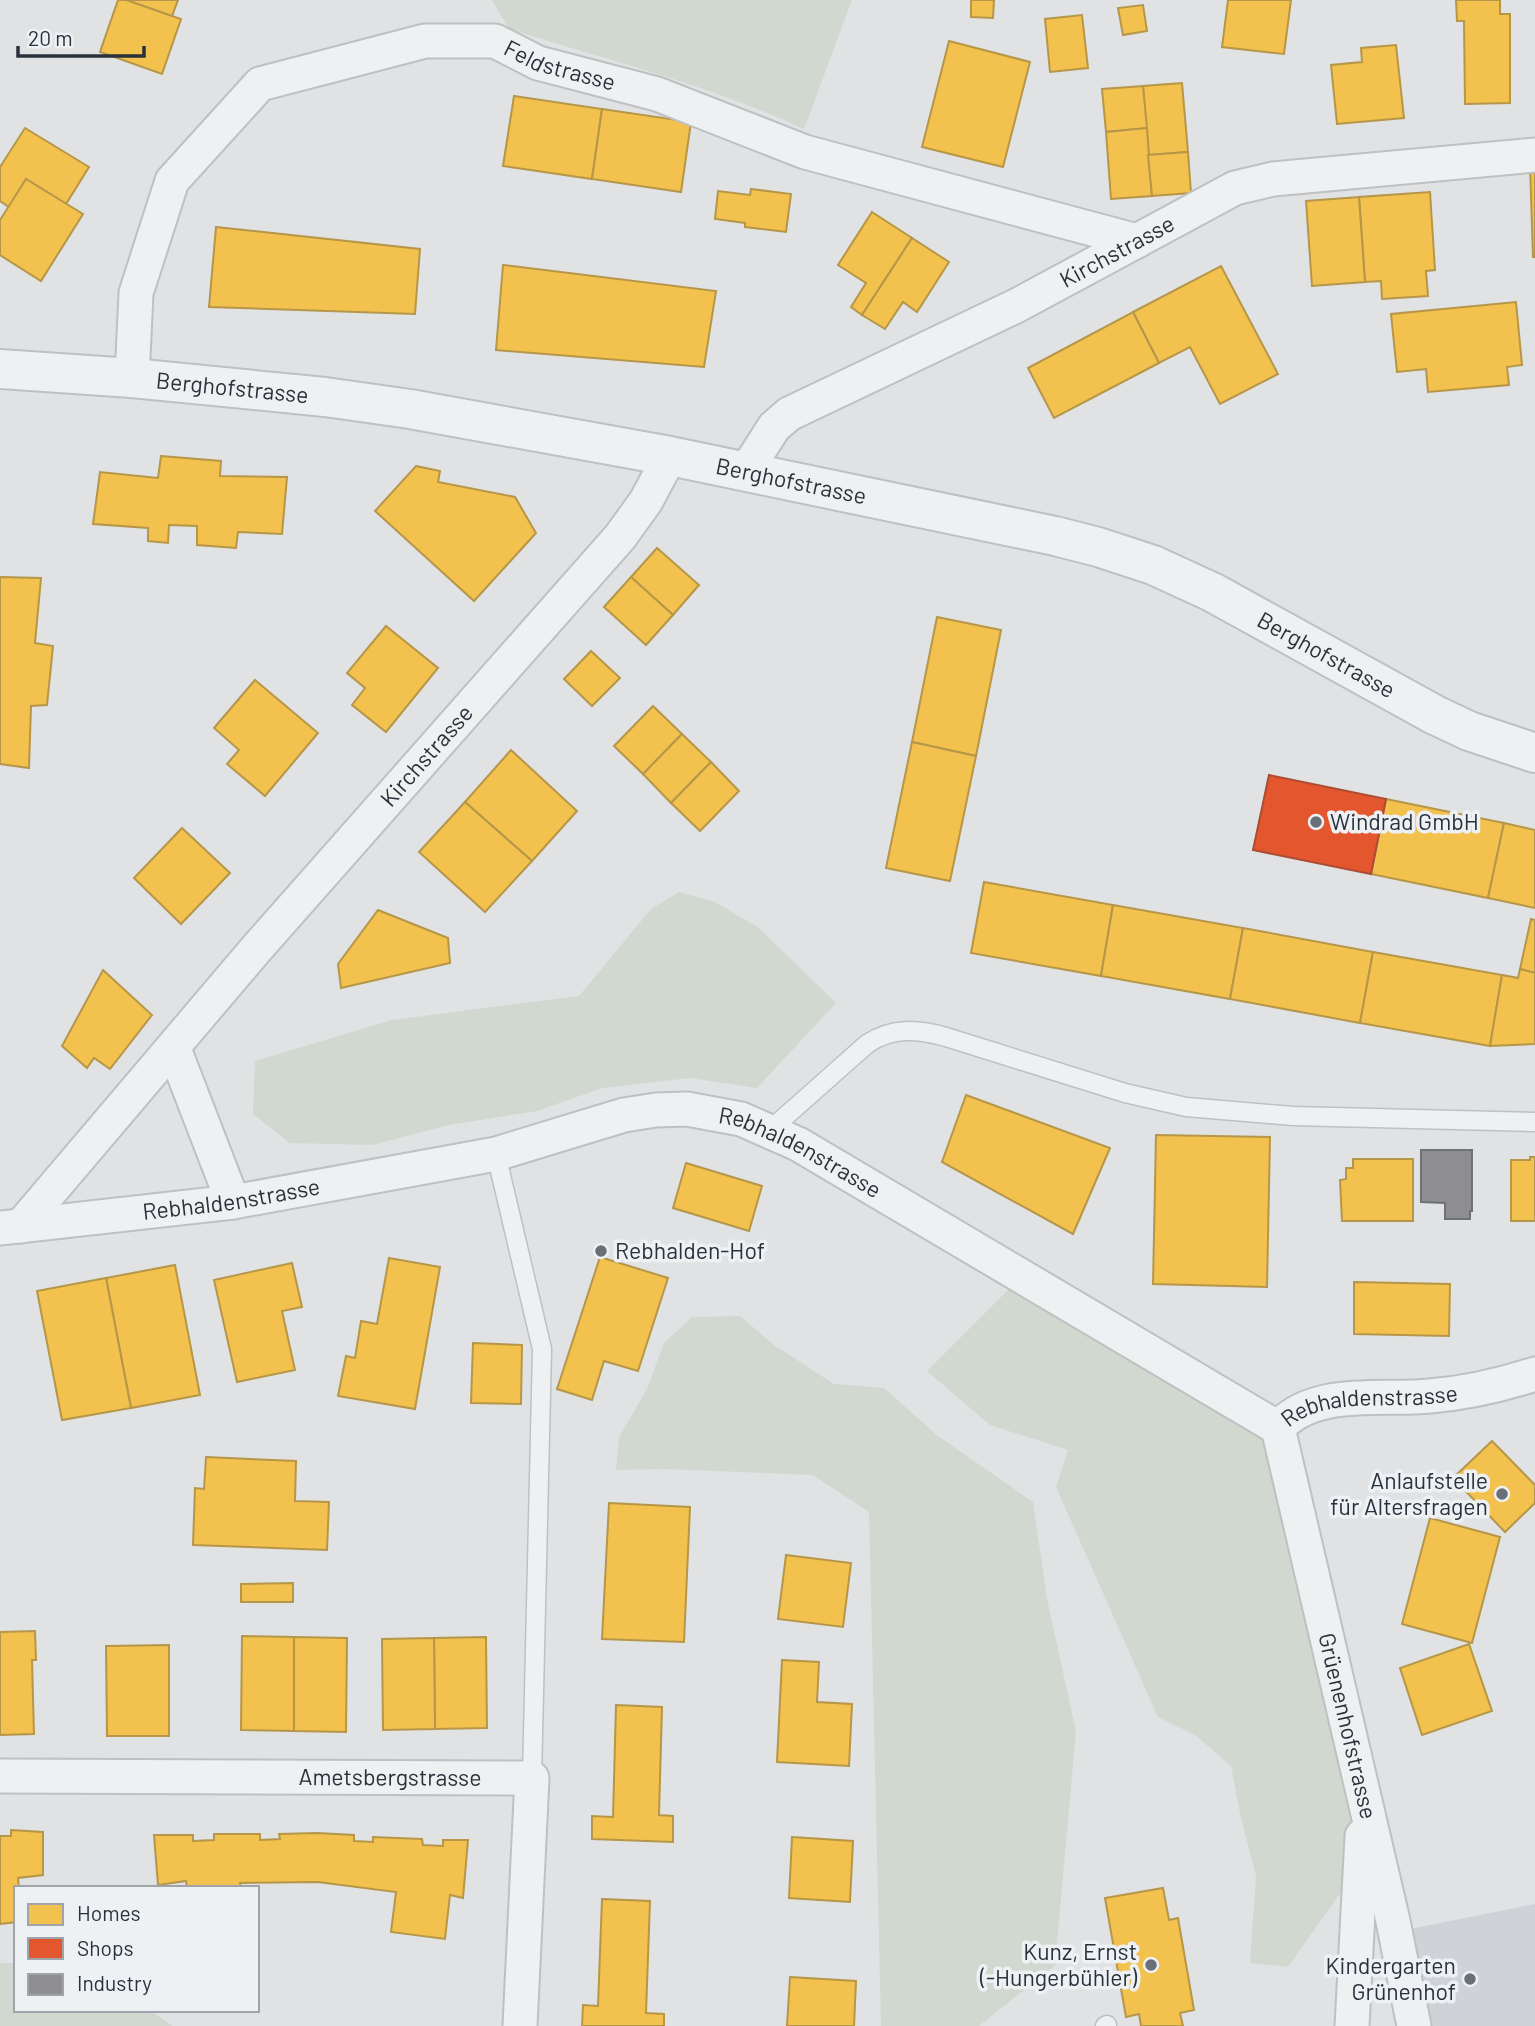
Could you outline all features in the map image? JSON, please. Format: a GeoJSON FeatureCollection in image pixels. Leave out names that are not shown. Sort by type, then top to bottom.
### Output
{"type":"FeatureCollection","features":[{"type":"Feature","properties":{"kind":"street","name":"Feldstrasse"},"geometry":{"type":"LineString","coordinates":[[132,379],[136,293],[172,181],[260,84],[425,41],[495,41],[538,63],[657,94],[805,152],[1137,241]]}},
{"type":"Feature","properties":{"kind":"street","name":"Kirchstrasse"},"geometry":{"type":"LineString","coordinates":[[746,471],[774,427],[789,414],[1016,306],[1235,188],[1254,183],[1535,155]]}},
{"type":"Feature","properties":{"kind":"street","name":"Berghofstrasse"},"geometry":{"type":"LineString","coordinates":[[0,369],[325,397],[410,409],[670,456],[1049,534],[1153,565],[1241,607],[1435,715],[1479,735],[1535,753]]}},
{"type":"Feature","properties":{"kind":"street","name":"Kirchstrasse"},"geometry":{"type":"LineString","coordinates":[[11,1227],[174,1049],[257,948],[620,537],[646,501],[670,456]]}},
{"type":"Feature","properties":{"kind":"street"},"geometry":{"type":"LineString","coordinates":[[174,1049],[233,1202]]}},
{"type":"Feature","properties":{"kind":"street","name":"Rebhaldenstrasse"},"geometry":{"type":"LineString","coordinates":[[11,1227],[233,1202],[496,1154],[624,1115],[687,1109],[741,1119],[799,1144],[1278,1427],[1293,1413],[1318,1402],[1432,1396],[1492,1386],[1535,1374]]}},
{"type":"Feature","properties":{"kind":"street","name":"Grüenenhofstrasse"},"geometry":{"type":"LineString","coordinates":[[1278,1427],[1414,2026]]}},
{"type":"Feature","properties":{"kind":"street","name":"Ametsbergstrasse"},"geometry":{"type":"LineString","coordinates":[[0,1776],[532,1779]]}},
{"type":"Feature","properties":{"kind":"street"},"geometry":{"type":"LineString","coordinates":[[520,2026],[532,1779]]}},
{"type":"Feature","properties":{"kind":"street"},"geometry":{"type":"LineString","coordinates":[[1352,2026],[1364,1797]]}},
{"type":"Feature","properties":{"kind":"lane"},"geometry":{"type":"LineString","coordinates":[[770,1130],[867,1044],[882,1036],[904,1030],[930,1032],[1125,1093],[1186,1107],[1293,1116],[1535,1122]]}},
{"type":"Feature","properties":{"kind":"lane"},"geometry":{"type":"LineString","coordinates":[[496,1154],[542,1349],[532,1779]]}},
{"type":"Feature","properties":{"kind":"shaded area"},"geometry":{"type":"Polygon","coordinates":[[[492,0],[852,0],[804,129],[695,86],[509,29],[492,0]]]}},
{"type":"Feature","properties":{"kind":"shaded area"},"geometry":{"type":"Polygon","coordinates":[[[679,892],[715,902],[759,928],[836,1003],[757,1088],[690,1078],[602,1088],[537,1111],[449,1125],[372,1145],[290,1143],[253,1114],[255,1061],[392,1020],[579,996],[651,909],[679,892]]]}},
{"type":"Feature","properties":{"kind":"shaded area"},"geometry":{"type":"Polygon","coordinates":[[[1021,1277],[1278,1428],[1364,1797],[1344,1888],[1288,1967],[1250,1963],[1256,1876],[1231,1766],[1195,1735],[1158,1717],[1056,1487],[1068,1450],[990,1425],[927,1371],[1021,1277]]]}},
{"type":"Feature","properties":{"kind":"shaded area"},"geometry":{"type":"Polygon","coordinates":[[[740,1316],[774,1345],[834,1384],[884,1388],[938,1436],[1033,1502],[1047,1599],[1076,1731],[1055,1965],[979,2026],[881,2026],[869,1512],[813,1475],[665,1469],[616,1470],[619,1437],[647,1389],[664,1343],[692,1317],[740,1316]]]}},
{"type":"Feature","properties":{"kind":"shaded area","name":"Kindergarten Grünenhof"},"geometry":{"type":"Polygon","coordinates":[[[1535,1904],[1535,2026],[1414,2026],[1395,1932],[1535,1904]]]}},
{"type":"Feature","properties":{"kind":"shaded area"},"geometry":{"type":"Polygon","coordinates":[[[0,1963],[14,1963],[14,2012],[153,2012],[172,2026],[0,2026],[0,1963]]]}},
{"type":"Feature","properties":{"kind":"building: Homes"},"geometry":{"type":"Polygon","coordinates":[[[118,0],[127,0],[181,19],[162,74],[100,52],[118,0]]]}},
{"type":"Feature","properties":{"kind":"building: Homes"},"geometry":{"type":"Polygon","coordinates":[[[127,0],[178,0],[172,16],[127,0]]]}},
{"type":"Feature","properties":{"kind":"building: Homes"},"geometry":{"type":"Polygon","coordinates":[[[971,0],[994,0],[993,18],[971,17],[971,0]]]}},
{"type":"Feature","properties":{"kind":"building: Homes"},"geometry":{"type":"Polygon","coordinates":[[[1228,0],[1291,0],[1284,54],[1222,47],[1228,0]]]}},
{"type":"Feature","properties":{"kind":"building: Homes"},"geometry":{"type":"Polygon","coordinates":[[[1456,0],[1500,0],[1500,14],[1510,14],[1510,103],[1465,104],[1464,21],[1457,21],[1456,0]]]}},
{"type":"Feature","properties":{"kind":"building: Homes"},"geometry":{"type":"Polygon","coordinates":[[[1143,5],[1147,31],[1123,35],[1118,8],[1143,5]]]}},
{"type":"Feature","properties":{"kind":"building: Homes"},"geometry":{"type":"Polygon","coordinates":[[[1082,15],[1088,68],[1050,72],[1045,19],[1082,15]]]}},
{"type":"Feature","properties":{"kind":"building: Homes"},"geometry":{"type":"Polygon","coordinates":[[[949,41],[1030,62],[1003,167],[922,147],[949,41]]]}},
{"type":"Feature","properties":{"kind":"building: Homes"},"geometry":{"type":"Polygon","coordinates":[[[1396,45],[1404,118],[1337,124],[1331,65],[1362,62],[1361,48],[1396,45]]]}},
{"type":"Feature","properties":{"kind":"building: Homes"},"geometry":{"type":"Polygon","coordinates":[[[1182,83],[1188,152],[1148,155],[1143,86],[1182,83]]]}},
{"type":"Feature","properties":{"kind":"building: Homes"},"geometry":{"type":"Polygon","coordinates":[[[1143,86],[1147,128],[1106,132],[1102,89],[1143,86]]]}},
{"type":"Feature","properties":{"kind":"building: Homes"},"geometry":{"type":"Polygon","coordinates":[[[514,96],[602,109],[592,179],[503,166],[514,96]]]}},
{"type":"Feature","properties":{"kind":"building: Homes"},"geometry":{"type":"Polygon","coordinates":[[[602,109],[691,122],[681,192],[592,179],[602,109]]]}},
{"type":"Feature","properties":{"kind":"building: Homes"},"geometry":{"type":"Polygon","coordinates":[[[25,128],[89,167],[66,204],[26,179],[9,207],[0,201],[0,167],[25,128]]]}},
{"type":"Feature","properties":{"kind":"building: Homes"},"geometry":{"type":"Polygon","coordinates":[[[1147,128],[1152,196],[1111,199],[1106,132],[1147,128]]]}},
{"type":"Feature","properties":{"kind":"building: Homes"},"geometry":{"type":"Polygon","coordinates":[[[1188,152],[1191,193],[1152,196],[1148,155],[1188,152]]]}},
{"type":"Feature","properties":{"kind":"building: Homes"},"geometry":{"type":"Polygon","coordinates":[[[1530,165],[1535,165],[1535,257],[1533,257],[1530,165]]]}},
{"type":"Feature","properties":{"kind":"building: Homes"},"geometry":{"type":"Polygon","coordinates":[[[26,179],[83,214],[41,281],[0,255],[0,220],[26,179]]]}},
{"type":"Feature","properties":{"kind":"building: Homes"},"geometry":{"type":"Polygon","coordinates":[[[751,189],[791,194],[786,232],[745,227],[745,223],[715,219],[718,191],[750,195],[751,189]]]}},
{"type":"Feature","properties":{"kind":"building: Homes"},"geometry":{"type":"Polygon","coordinates":[[[1430,192],[1435,270],[1426,271],[1428,296],[1382,299],[1381,281],[1365,282],[1359,197],[1430,192]]]}},
{"type":"Feature","properties":{"kind":"building: Homes"},"geometry":{"type":"Polygon","coordinates":[[[1359,197],[1365,282],[1312,286],[1306,201],[1359,197]]]}},
{"type":"Feature","properties":{"kind":"building: Homes"},"geometry":{"type":"Polygon","coordinates":[[[872,212],[912,238],[862,315],[851,307],[866,283],[838,265],[872,212]]]}},
{"type":"Feature","properties":{"kind":"building: Homes"},"geometry":{"type":"Polygon","coordinates":[[[216,227],[420,249],[415,314],[209,307],[216,227]]]}},
{"type":"Feature","properties":{"kind":"building: Homes"},"geometry":{"type":"Polygon","coordinates":[[[912,238],[949,262],[917,312],[903,302],[885,329],[862,315],[912,238]]]}},
{"type":"Feature","properties":{"kind":"building: Homes"},"geometry":{"type":"Polygon","coordinates":[[[503,265],[716,291],[704,367],[496,350],[503,265]]]}},
{"type":"Feature","properties":{"kind":"building: Homes"},"geometry":{"type":"Polygon","coordinates":[[[1221,266],[1278,374],[1220,404],[1190,347],[1159,363],[1133,312],[1221,266]]]}},
{"type":"Feature","properties":{"kind":"building: Homes"},"geometry":{"type":"Polygon","coordinates":[[[1516,302],[1522,365],[1507,367],[1509,385],[1428,392],[1426,369],[1397,372],[1391,314],[1516,302]]]}},
{"type":"Feature","properties":{"kind":"building: Homes"},"geometry":{"type":"Polygon","coordinates":[[[1133,312],[1159,363],[1054,418],[1028,368],[1133,312]]]}},
{"type":"Feature","properties":{"kind":"building: Homes"},"geometry":{"type":"Polygon","coordinates":[[[161,456],[221,461],[220,476],[287,477],[282,534],[238,532],[236,548],[197,545],[197,526],[169,525],[168,543],[148,541],[148,528],[93,524],[100,472],[158,478],[161,456]]]}},
{"type":"Feature","properties":{"kind":"building: Homes"},"geometry":{"type":"Polygon","coordinates":[[[416,466],[440,471],[438,482],[515,497],[536,533],[474,601],[375,511],[416,466]]]}},
{"type":"Feature","properties":{"kind":"building: Homes"},"geometry":{"type":"Polygon","coordinates":[[[657,548],[699,585],[673,615],[631,577],[657,548]]]}},
{"type":"Feature","properties":{"kind":"building: Homes"},"geometry":{"type":"Polygon","coordinates":[[[0,577],[41,578],[35,643],[53,646],[47,705],[31,706],[29,768],[0,764],[0,577]]]}},
{"type":"Feature","properties":{"kind":"building: Homes"},"geometry":{"type":"Polygon","coordinates":[[[631,577],[673,615],[646,645],[604,607],[631,577]]]}},
{"type":"Feature","properties":{"kind":"building: Homes"},"geometry":{"type":"Polygon","coordinates":[[[937,617],[1001,630],[976,756],[912,742],[937,617]]]}},
{"type":"Feature","properties":{"kind":"building: Homes"},"geometry":{"type":"Polygon","coordinates":[[[386,626],[438,668],[386,732],[352,705],[365,688],[347,673],[386,626]]]}},
{"type":"Feature","properties":{"kind":"building: Homes"},"geometry":{"type":"Polygon","coordinates":[[[591,651],[620,678],[592,706],[564,679],[591,651]]]}},
{"type":"Feature","properties":{"kind":"building: Homes"},"geometry":{"type":"Polygon","coordinates":[[[255,680],[318,733],[265,796],[227,764],[239,750],[214,728],[255,680]]]}},
{"type":"Feature","properties":{"kind":"building: Homes"},"geometry":{"type":"Polygon","coordinates":[[[653,706],[682,734],[643,774],[614,746],[653,706]]]}},
{"type":"Feature","properties":{"kind":"building: Homes"},"geometry":{"type":"Polygon","coordinates":[[[682,734],[711,762],[671,803],[643,774],[682,734]]]}},
{"type":"Feature","properties":{"kind":"building: Homes"},"geometry":{"type":"Polygon","coordinates":[[[912,742],[976,756],[950,881],[886,868],[912,742]]]}},
{"type":"Feature","properties":{"kind":"building: Homes"},"geometry":{"type":"Polygon","coordinates":[[[511,750],[577,811],[532,861],[465,802],[511,750]]]}},
{"type":"Feature","properties":{"kind":"building: Homes"},"geometry":{"type":"Polygon","coordinates":[[[711,762],[739,791],[700,831],[671,803],[711,762]]]}},
{"type":"Feature","properties":{"kind":"building: Homes"},"geometry":{"type":"Polygon","coordinates":[[[1386,799],[1504,823],[1488,898],[1371,874],[1386,799]]]}},
{"type":"Feature","properties":{"kind":"building: Homes"},"geometry":{"type":"Polygon","coordinates":[[[465,802],[532,861],[485,912],[419,852],[465,802]]]}},
{"type":"Feature","properties":{"kind":"building: Homes"},"geometry":{"type":"Polygon","coordinates":[[[1504,823],[1535,830],[1535,908],[1488,898],[1504,823]]]}},
{"type":"Feature","properties":{"kind":"building: Homes"},"geometry":{"type":"Polygon","coordinates":[[[182,828],[230,873],[181,924],[134,878],[182,828]]]}},
{"type":"Feature","properties":{"kind":"building: Homes"},"geometry":{"type":"Polygon","coordinates":[[[984,882],[1113,905],[1101,976],[971,953],[984,882]]]}},
{"type":"Feature","properties":{"kind":"building: Homes"},"geometry":{"type":"Polygon","coordinates":[[[1113,905],[1243,928],[1230,999],[1101,976],[1113,905]]]}},
{"type":"Feature","properties":{"kind":"building: Homes"},"geometry":{"type":"Polygon","coordinates":[[[378,910],[448,938],[450,963],[341,988],[338,964],[378,910]]]}},
{"type":"Feature","properties":{"kind":"building: Homes"},"geometry":{"type":"Polygon","coordinates":[[[1531,919],[1535,920],[1535,973],[1520,969],[1531,919]]]}},
{"type":"Feature","properties":{"kind":"building: Homes"},"geometry":{"type":"Polygon","coordinates":[[[1243,928],[1373,952],[1360,1023],[1230,999],[1243,928]]]}},
{"type":"Feature","properties":{"kind":"building: Homes"},"geometry":{"type":"Polygon","coordinates":[[[1373,952],[1502,975],[1490,1046],[1360,1023],[1373,952]]]}},
{"type":"Feature","properties":{"kind":"building: Homes"},"geometry":{"type":"Polygon","coordinates":[[[1520,969],[1535,973],[1535,1044],[1490,1046],[1502,975],[1518,978],[1520,969]]]}},
{"type":"Feature","properties":{"kind":"building: Homes"},"geometry":{"type":"Polygon","coordinates":[[[103,970],[152,1015],[110,1069],[94,1058],[87,1068],[62,1046],[103,970]]]}},
{"type":"Feature","properties":{"kind":"building: Homes"},"geometry":{"type":"Polygon","coordinates":[[[966,1095],[1110,1148],[1073,1234],[942,1162],[966,1095]]]}},
{"type":"Feature","properties":{"kind":"building: Homes"},"geometry":{"type":"Polygon","coordinates":[[[1156,1135],[1270,1137],[1267,1287],[1153,1284],[1156,1135]]]}},
{"type":"Feature","properties":{"kind":"building: Homes"},"geometry":{"type":"Polygon","coordinates":[[[1530,1157],[1535,1157],[1535,1221],[1511,1221],[1511,1160],[1530,1160],[1530,1157]]]}},
{"type":"Feature","properties":{"kind":"building: Homes"},"geometry":{"type":"Polygon","coordinates":[[[1353,1159],[1413,1159],[1413,1221],[1342,1221],[1340,1180],[1346,1179],[1346,1168],[1353,1168],[1353,1159]]]}},
{"type":"Feature","properties":{"kind":"building: Homes"},"geometry":{"type":"Polygon","coordinates":[[[686,1163],[762,1186],[749,1231],[673,1208],[686,1163]]]}},
{"type":"Feature","properties":{"kind":"building: Homes"},"geometry":{"type":"Polygon","coordinates":[[[600,1257],[668,1278],[638,1371],[604,1361],[592,1400],[557,1389],[600,1257]]]}},
{"type":"Feature","properties":{"kind":"building: Homes"},"geometry":{"type":"Polygon","coordinates":[[[389,1258],[440,1267],[415,1409],[338,1396],[346,1356],[355,1358],[361,1321],[377,1324],[389,1258]]]}},
{"type":"Feature","properties":{"kind":"building: Homes"},"geometry":{"type":"Polygon","coordinates":[[[292,1263],[302,1307],[282,1311],[295,1370],[237,1382],[214,1280],[292,1263]]]}},
{"type":"Feature","properties":{"kind":"building: Homes"},"geometry":{"type":"Polygon","coordinates":[[[175,1265],[200,1395],[131,1408],[106,1278],[175,1265]]]}},
{"type":"Feature","properties":{"kind":"building: Homes"},"geometry":{"type":"Polygon","coordinates":[[[106,1278],[131,1408],[62,1420],[37,1291],[106,1278]]]}},
{"type":"Feature","properties":{"kind":"building: Homes"},"geometry":{"type":"Polygon","coordinates":[[[1354,1282],[1450,1284],[1449,1336],[1354,1334],[1354,1282]]]}},
{"type":"Feature","properties":{"kind":"building: Homes"},"geometry":{"type":"Polygon","coordinates":[[[473,1343],[522,1345],[521,1404],[471,1403],[473,1343]]]}},
{"type":"Feature","properties":{"kind":"building: Homes","name":"Anlaufstelle für Altersfragen"},"geometry":{"type":"Polygon","coordinates":[[[1492,1441],[1535,1485],[1535,1503],[1505,1532],[1453,1478],[1492,1441]]]}},
{"type":"Feature","properties":{"kind":"building: Homes"},"geometry":{"type":"Polygon","coordinates":[[[206,1457],[296,1461],[295,1501],[329,1502],[327,1550],[193,1545],[195,1488],[204,1489],[206,1457]]]}},
{"type":"Feature","properties":{"kind":"building: Homes"},"geometry":{"type":"Polygon","coordinates":[[[609,1503],[690,1507],[684,1642],[602,1639],[609,1503]]]}},
{"type":"Feature","properties":{"kind":"building: Homes"},"geometry":{"type":"Polygon","coordinates":[[[1430,1518],[1500,1537],[1472,1643],[1402,1624],[1430,1518]]]}},
{"type":"Feature","properties":{"kind":"building: Homes"},"geometry":{"type":"Polygon","coordinates":[[[786,1555],[851,1563],[843,1627],[778,1619],[786,1555]]]}},
{"type":"Feature","properties":{"kind":"building: Homes"},"geometry":{"type":"Polygon","coordinates":[[[293,1583],[293,1602],[241,1602],[241,1584],[293,1583]]]}},
{"type":"Feature","properties":{"kind":"building: Homes"},"geometry":{"type":"Polygon","coordinates":[[[35,1631],[36,1660],[32,1660],[34,1734],[0,1735],[0,1632],[35,1631]]]}},
{"type":"Feature","properties":{"kind":"building: Homes"},"geometry":{"type":"Polygon","coordinates":[[[242,1636],[294,1637],[294,1731],[241,1730],[242,1636]]]}},
{"type":"Feature","properties":{"kind":"building: Homes"},"geometry":{"type":"Polygon","coordinates":[[[294,1637],[347,1638],[346,1732],[294,1731],[294,1637]]]}},
{"type":"Feature","properties":{"kind":"building: Homes"},"geometry":{"type":"Polygon","coordinates":[[[486,1637],[487,1728],[435,1729],[434,1638],[486,1637]]]}},
{"type":"Feature","properties":{"kind":"building: Homes"},"geometry":{"type":"Polygon","coordinates":[[[434,1638],[435,1729],[383,1730],[382,1639],[434,1638]]]}},
{"type":"Feature","properties":{"kind":"building: Homes"},"geometry":{"type":"Polygon","coordinates":[[[1469,1644],[1492,1711],[1422,1735],[1400,1668],[1469,1644]]]}},
{"type":"Feature","properties":{"kind":"building: Homes"},"geometry":{"type":"Polygon","coordinates":[[[169,1645],[169,1736],[107,1736],[106,1646],[169,1645]]]}},
{"type":"Feature","properties":{"kind":"building: Homes"},"geometry":{"type":"Polygon","coordinates":[[[782,1660],[819,1662],[817,1702],[852,1704],[849,1766],[777,1762],[782,1660]]]}},
{"type":"Feature","properties":{"kind":"building: Homes"},"geometry":{"type":"Polygon","coordinates":[[[616,1705],[662,1707],[659,1815],[673,1816],[673,1842],[592,1839],[592,1816],[613,1817],[616,1705]]]}},
{"type":"Feature","properties":{"kind":"building: Homes"},"geometry":{"type":"Polygon","coordinates":[[[11,1830],[43,1832],[43,1875],[18,1878],[19,1886],[14,1886],[14,1922],[0,1924],[0,1836],[11,1836],[11,1830]]]}},
{"type":"Feature","properties":{"kind":"building: Homes"},"geometry":{"type":"Polygon","coordinates":[[[214,1834],[260,1834],[260,1840],[280,1839],[279,1834],[354,1835],[354,1841],[373,1842],[373,1837],[422,1839],[423,1845],[443,1846],[443,1840],[468,1840],[463,1898],[450,1895],[445,1939],[391,1932],[396,1892],[318,1882],[187,1886],[186,1881],[158,1885],[154,1835],[193,1835],[193,1841],[214,1840],[214,1834]]]}},
{"type":"Feature","properties":{"kind":"building: Homes"},"geometry":{"type":"Polygon","coordinates":[[[792,1837],[853,1841],[850,1902],[789,1898],[792,1837]]]}},
{"type":"Feature","properties":{"kind":"building: Homes","name":"Kunz, Ernst (-Hungerbühler)"},"geometry":{"type":"Polygon","coordinates":[[[1163,1888],[1169,1920],[1178,1918],[1194,2010],[1180,2013],[1183,2026],[1141,2026],[1139,2014],[1126,2017],[1105,1898],[1163,1888]]]}},
{"type":"Feature","properties":{"kind":"building: Homes"},"geometry":{"type":"Polygon","coordinates":[[[602,1899],[650,1901],[646,2013],[664,2014],[664,2026],[582,2026],[583,2005],[598,2006],[602,1899]]]}},
{"type":"Feature","properties":{"kind":"building: Homes"},"geometry":{"type":"Polygon","coordinates":[[[790,1977],[856,1981],[854,2026],[787,2026],[790,1977]]]}},
{"type":"Feature","properties":{"kind":"building: Shops"},"geometry":{"type":"Polygon","coordinates":[[[1269,775],[1386,799],[1371,874],[1253,850],[1269,775]]]}},
{"type":"Feature","properties":{"kind":"building: Industry"},"geometry":{"type":"Polygon","coordinates":[[[1421,1150],[1472,1150],[1470,1219],[1445,1219],[1445,1203],[1421,1202],[1421,1150]]]}},
{"type":"Feature","properties":{"kind":"place","name":"Windrad GmbH"},"geometry":{"type":"Point","coordinates":[1316,822]}},
{"type":"Feature","properties":{"kind":"place","name":"Rebhalden-Hof"},"geometry":{"type":"Point","coordinates":[601,1251]}},
{"type":"Feature","properties":{"kind":"place","name":"Anlaufstelle für Altersfragen"},"geometry":{"type":"Point","coordinates":[1502,1494]}},
{"type":"Feature","properties":{"kind":"place","name":"Kunz, Ernst (-Hungerbühler)"},"geometry":{"type":"Point","coordinates":[1151,1965]}},
{"type":"Feature","properties":{"kind":"place","name":"Kindergarten Grünenhof"},"geometry":{"type":"Point","coordinates":[1470,1979]}}]}
